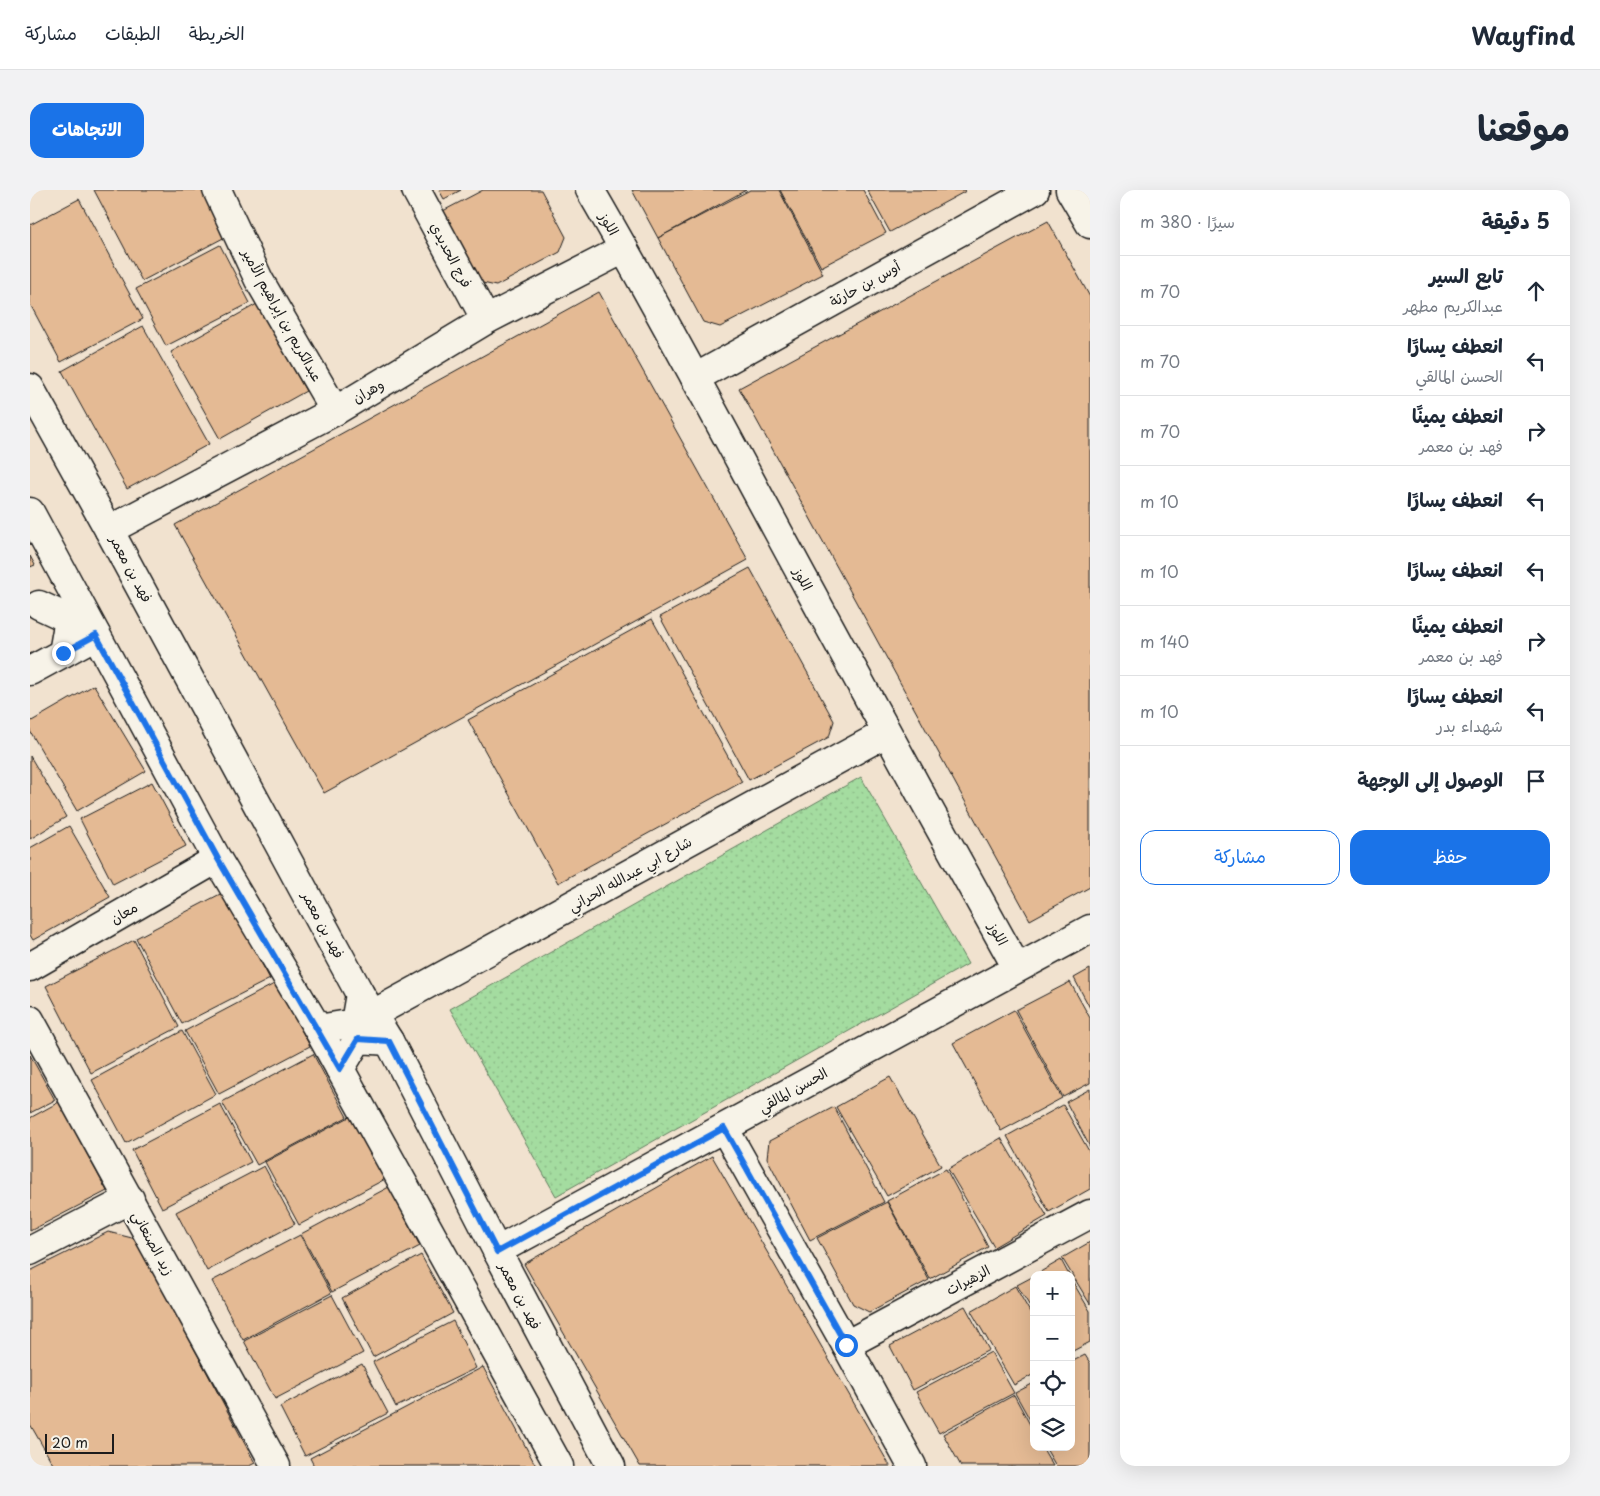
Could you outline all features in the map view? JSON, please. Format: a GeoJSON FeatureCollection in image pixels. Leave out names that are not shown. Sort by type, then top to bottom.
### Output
{"type":"FeatureCollection","features":[{"type":"Feature","properties":{"kind":"street","name":"عبدالكريم بن إبراهيم الأمير"},"geometry":{"type":"LineString","coordinates":[[217,190],[260,280],[335,411]]}},
{"type":"Feature","properties":{"kind":"street","name":"فرج الحديدي"},"geometry":{"type":"LineString","coordinates":[[416,190],[486,320]]}},
{"type":"Feature","properties":{"kind":"street","name":"اللوز"},"geometry":{"type":"LineString","coordinates":[[590,190],[695,378],[886,733],[1017,968]]}},
{"type":"Feature","properties":{"kind":"street","name":"أوس بن حارثة"},"geometry":{"type":"LineString","coordinates":[[695,378],[1035,190]]}},
{"type":"Feature","properties":{"kind":"street"},"geometry":{"type":"LineString","coordinates":[[1070,190],[1090,224]]}},
{"type":"Feature","properties":{"kind":"street","name":"وهران"},"geometry":{"type":"LineString","coordinates":[[109,530],[335,411],[486,320],[624,249]]}},
{"type":"Feature","properties":{"kind":"street","name":"فهد بن معمر"},"geometry":{"type":"LineString","coordinates":[[30,388],[389,1041],[497,1252],[611,1466]]}},
{"type":"Feature","properties":{"kind":"street"},"geometry":{"type":"LineString","coordinates":[[30,512],[218,859],[318,1029],[559,1466]]}},
{"type":"Feature","properties":{"kind":"street"},"geometry":{"type":"LineString","coordinates":[[34,608],[72,587]]}},
{"type":"Feature","properties":{"kind":"street"},"geometry":{"type":"LineString","coordinates":[[34,608],[69,619],[63,653]]}},
{"type":"Feature","properties":{"kind":"street"},"geometry":{"type":"LineString","coordinates":[[30,671],[96,635]]}},
{"type":"Feature","properties":{"kind":"street","name":"شارع ابي عبدالله الحراني"},"geometry":{"type":"LineString","coordinates":[[367,1004],[886,733]]}},
{"type":"Feature","properties":{"kind":"street","name":"معان"},"geometry":{"type":"LineString","coordinates":[[30,967],[218,859]]}},
{"type":"Feature","properties":{"kind":"street","name":"الحسن المالقي"},"geometry":{"type":"LineString","coordinates":[[497,1252],[1090,929]]}},
{"type":"Feature","properties":{"kind":"street"},"geometry":{"type":"LineString","coordinates":[[318,1029],[355,1023],[367,1004]]}},
{"type":"Feature","properties":{"kind":"street","name":"زيد الصنعاني"},"geometry":{"type":"LineString","coordinates":[[30,1020],[276,1466]]}},
{"type":"Feature","properties":{"kind":"street"},"geometry":{"type":"LineString","coordinates":[[340,1069],[358,1039],[389,1041]]}},
{"type":"Feature","properties":{"kind":"street"},"geometry":{"type":"LineString","coordinates":[[724,1128],[912,1466]]}},
{"type":"Feature","properties":{"kind":"street"},"geometry":{"type":"LineString","coordinates":[[30,1250],[130,1200]]}},
{"type":"Feature","properties":{"kind":"street","name":"الزهيرات"},"geometry":{"type":"LineString","coordinates":[[846,1345],[1090,1214]]}},
{"type":"Feature","properties":{"kind":"green space"},"geometry":{"type":"Polygon","coordinates":[[[861,777],[968,964],[556,1196],[450,1009],[861,777]]]}},
{"type":"Feature","properties":{"kind":"building"},"geometry":{"type":"Polygon","coordinates":[[[94,190],[203,190],[227,236],[142,281],[94,190]]]}},
{"type":"Feature","properties":{"kind":"building"},"geometry":{"type":"Polygon","coordinates":[[[439,190],[461,190],[444,199],[439,190]]]}},
{"type":"Feature","properties":{"kind":"building"},"geometry":{"type":"Polygon","coordinates":[[[483,190],[541,190],[566,237],[560,252],[496,286],[478,282],[441,212],[483,190]]]}},
{"type":"Feature","properties":{"kind":"building"},"geometry":{"type":"Polygon","coordinates":[[[632,190],[746,190],[658,238],[632,190]]]}},
{"type":"Feature","properties":{"kind":"building"},"geometry":{"type":"Polygon","coordinates":[[[750,190],[779,190],[823,274],[720,327],[703,322],[658,238],[750,190]]]}},
{"type":"Feature","properties":{"kind":"building"},"geometry":{"type":"Polygon","coordinates":[[[780,190],[863,190],[886,233],[821,267],[780,190]]]}},
{"type":"Feature","properties":{"kind":"building"},"geometry":{"type":"Polygon","coordinates":[[[867,190],[965,190],[966,191],[890,232],[867,190]]]}},
{"type":"Feature","properties":{"kind":"building"},"geometry":{"type":"Polygon","coordinates":[[[79,199],[143,319],[61,362],[30,304],[30,225],[79,199]]]}},
{"type":"Feature","properties":{"kind":"building"},"geometry":{"type":"Polygon","coordinates":[[[1048,221],[1090,297],[1090,887],[1030,920],[739,388],[1048,221]]]}},
{"type":"Feature","properties":{"kind":"building"},"geometry":{"type":"Polygon","coordinates":[[[220,245],[250,303],[166,346],[136,289],[220,245]]]}},
{"type":"Feature","properties":{"kind":"building"},"geometry":{"type":"Polygon","coordinates":[[[599,292],[748,560],[324,793],[175,525],[599,292]]]}},
{"type":"Feature","properties":{"kind":"building"},"geometry":{"type":"Polygon","coordinates":[[[257,304],[306,391],[220,439],[171,352],[257,304]]]}},
{"type":"Feature","properties":{"kind":"building"},"geometry":{"type":"Polygon","coordinates":[[[143,326],[209,444],[127,489],[62,371],[143,326]]]}},
{"type":"Feature","properties":{"kind":"building"},"geometry":{"type":"Polygon","coordinates":[[[30,556],[35,565],[30,567],[30,556]]]}},
{"type":"Feature","properties":{"kind":"building"},"geometry":{"type":"Polygon","coordinates":[[[750,568],[834,721],[829,737],[749,780],[660,617],[750,568]]]}},
{"type":"Feature","properties":{"kind":"building"},"geometry":{"type":"Polygon","coordinates":[[[652,619],[742,782],[558,883],[468,720],[652,619]]]}},
{"type":"Feature","properties":{"kind":"building"},"geometry":{"type":"Polygon","coordinates":[[[94,685],[146,771],[77,811],[30,731],[30,722],[94,685]]]}},
{"type":"Feature","properties":{"kind":"building"},"geometry":{"type":"Polygon","coordinates":[[[30,756],[66,817],[30,839],[30,756]]]}},
{"type":"Feature","properties":{"kind":"building"},"geometry":{"type":"Polygon","coordinates":[[[152,782],[186,846],[113,884],[80,819],[152,782]]]}},
{"type":"Feature","properties":{"kind":"building"},"geometry":{"type":"Polygon","coordinates":[[[69,826],[110,897],[33,940],[30,935],[30,848],[69,826]]]}},
{"type":"Feature","properties":{"kind":"building"},"geometry":{"type":"Polygon","coordinates":[[[224,892],[270,979],[182,1024],[136,938],[224,892]]]}},
{"type":"Feature","properties":{"kind":"building"},"geometry":{"type":"Polygon","coordinates":[[[134,940],[179,1027],[91,1073],[46,986],[134,940]]]}},
{"type":"Feature","properties":{"kind":"building"},"geometry":{"type":"Polygon","coordinates":[[[1090,969],[1090,1008],[1074,978],[1090,969]]]}},
{"type":"Feature","properties":{"kind":"building"},"geometry":{"type":"Polygon","coordinates":[[[1070,982],[1090,1018],[1090,1083],[1063,1097],[1016,1010],[1070,982]]]}},
{"type":"Feature","properties":{"kind":"building"},"geometry":{"type":"Polygon","coordinates":[[[276,983],[310,1046],[219,1094],[185,1031],[276,983]]]}},
{"type":"Feature","properties":{"kind":"building"},"geometry":{"type":"Polygon","coordinates":[[[1014,1010],[1062,1098],[1001,1131],[953,1043],[1014,1010]]]}},
{"type":"Feature","properties":{"kind":"building"},"geometry":{"type":"Polygon","coordinates":[[[182,1031],[216,1094],[126,1143],[92,1080],[182,1031]]]}},
{"type":"Feature","properties":{"kind":"building"},"geometry":{"type":"Polygon","coordinates":[[[313,1054],[347,1117],[257,1165],[222,1102],[313,1054]]]}},
{"type":"Feature","properties":{"kind":"building"},"geometry":{"type":"Polygon","coordinates":[[[30,1055],[55,1100],[30,1113],[30,1055]]]}},
{"type":"Feature","properties":{"kind":"building"},"geometry":{"type":"Polygon","coordinates":[[[890,1077],[941,1166],[887,1196],[836,1107],[890,1077]]]}},
{"type":"Feature","properties":{"kind":"building"},"geometry":{"type":"Polygon","coordinates":[[[1090,1089],[1090,1147],[1066,1102],[1090,1089]]]}},
{"type":"Feature","properties":{"kind":"building"},"geometry":{"type":"Polygon","coordinates":[[[59,1102],[107,1191],[30,1231],[30,1118],[59,1102]]]}},
{"type":"Feature","properties":{"kind":"building"},"geometry":{"type":"Polygon","coordinates":[[[220,1104],[251,1162],[162,1208],[132,1150],[220,1104]]]}},
{"type":"Feature","properties":{"kind":"building"},"geometry":{"type":"Polygon","coordinates":[[[1063,1105],[1090,1153],[1090,1189],[1049,1212],[1007,1136],[1063,1105]]]}},
{"type":"Feature","properties":{"kind":"building"},"geometry":{"type":"Polygon","coordinates":[[[834,1107],[884,1202],[810,1240],[767,1158],[769,1141],[834,1107]]]}},
{"type":"Feature","properties":{"kind":"building"},"geometry":{"type":"Polygon","coordinates":[[[355,1114],[389,1177],[299,1225],[265,1162],[355,1114]]]}},
{"type":"Feature","properties":{"kind":"building"},"geometry":{"type":"Polygon","coordinates":[[[1001,1138],[1047,1216],[994,1247],[948,1169],[1001,1138]]]}},
{"type":"Feature","properties":{"kind":"building"},"geometry":{"type":"Polygon","coordinates":[[[712,1156],[890,1466],[640,1466],[524,1264],[712,1156]]]}},
{"type":"Feature","properties":{"kind":"building"},"geometry":{"type":"Polygon","coordinates":[[[264,1166],[295,1224],[207,1271],[176,1212],[264,1166]]]}},
{"type":"Feature","properties":{"kind":"building"},"geometry":{"type":"Polygon","coordinates":[[[946,1169],[988,1247],[930,1279],[887,1201],[946,1169]]]}},
{"type":"Feature","properties":{"kind":"building"},"geometry":{"type":"Polygon","coordinates":[[[389,1187],[420,1246],[332,1292],[301,1234],[389,1187]]]}},
{"type":"Feature","properties":{"kind":"building"},"geometry":{"type":"Polygon","coordinates":[[[887,1202],[929,1280],[869,1312],[853,1304],[817,1238],[887,1202]]]}},
{"type":"Feature","properties":{"kind":"building"},"geometry":{"type":"Polygon","coordinates":[[[108,1232],[136,1239],[255,1463],[249,1466],[54,1466],[30,1424],[30,1271],[108,1232]]]}},
{"type":"Feature","properties":{"kind":"building"},"geometry":{"type":"Polygon","coordinates":[[[300,1235],[331,1293],[243,1340],[212,1281],[300,1235]]]}},
{"type":"Feature","properties":{"kind":"building"},"geometry":{"type":"Polygon","coordinates":[[[1090,1242],[1090,1304],[1075,1279],[1075,1271],[1070,1271],[1062,1258],[1090,1242]]]}},
{"type":"Feature","properties":{"kind":"building"},"geometry":{"type":"Polygon","coordinates":[[[421,1255],[453,1313],[373,1357],[342,1298],[421,1255]]]}},
{"type":"Feature","properties":{"kind":"building"},"geometry":{"type":"Polygon","coordinates":[[[1061,1260],[1067,1271],[1042,1271],[1061,1260]]]}},
{"type":"Feature","properties":{"kind":"building"},"geometry":{"type":"Polygon","coordinates":[[[1030,1278],[1030,1306],[1017,1285],[1030,1278]]]}},
{"type":"Feature","properties":{"kind":"building"},"geometry":{"type":"Polygon","coordinates":[[[1015,1286],[1030,1312],[1030,1376],[1014,1385],[971,1311],[1015,1286]]]}},
{"type":"Feature","properties":{"kind":"building"},"geometry":{"type":"Polygon","coordinates":[[[1075,1286],[1090,1311],[1090,1342],[1075,1350],[1075,1286]]]}},
{"type":"Feature","properties":{"kind":"building"},"geometry":{"type":"Polygon","coordinates":[[[332,1295],[363,1353],[275,1399],[244,1341],[332,1295]]]}},
{"type":"Feature","properties":{"kind":"building"},"geometry":{"type":"Polygon","coordinates":[[[965,1306],[989,1350],[913,1390],[890,1346],[965,1306]]]}},
{"type":"Feature","properties":{"kind":"building"},"geometry":{"type":"Polygon","coordinates":[[[453,1321],[476,1368],[396,1407],[373,1362],[453,1321]]]}},
{"type":"Feature","properties":{"kind":"building"},"geometry":{"type":"Polygon","coordinates":[[[991,1352],[1014,1393],[939,1433],[916,1392],[991,1352]]]}},
{"type":"Feature","properties":{"kind":"building"},"geometry":{"type":"Polygon","coordinates":[[[1085,1355],[1090,1363],[1090,1466],[1056,1466],[1047,1451],[1075,1451],[1075,1360],[1085,1355]]]}},
{"type":"Feature","properties":{"kind":"building"},"geometry":{"type":"Polygon","coordinates":[[[362,1364],[388,1413],[305,1456],[280,1407],[362,1364]]]}},
{"type":"Feature","properties":{"kind":"building"},"geometry":{"type":"Polygon","coordinates":[[[483,1367],[536,1466],[314,1466],[310,1458],[483,1367]]]}},
{"type":"Feature","properties":{"kind":"building"},"geometry":{"type":"Polygon","coordinates":[[[1030,1385],[1030,1420],[1015,1393],[1030,1385]]]}},
{"type":"Feature","properties":{"kind":"building"},"geometry":{"type":"Polygon","coordinates":[[[1014,1395],[1030,1425],[1030,1451],[1044,1451],[1053,1466],[961,1466],[943,1434],[1014,1395]]]}},
{"type":"Feature","properties":{"kind":"route"},"geometry":{"type":"LineString","coordinates":[[63,653],[96,635],[218,859],[340,1069],[358,1039],[389,1041],[497,1252],[724,1128],[846,1345]]}}]}
